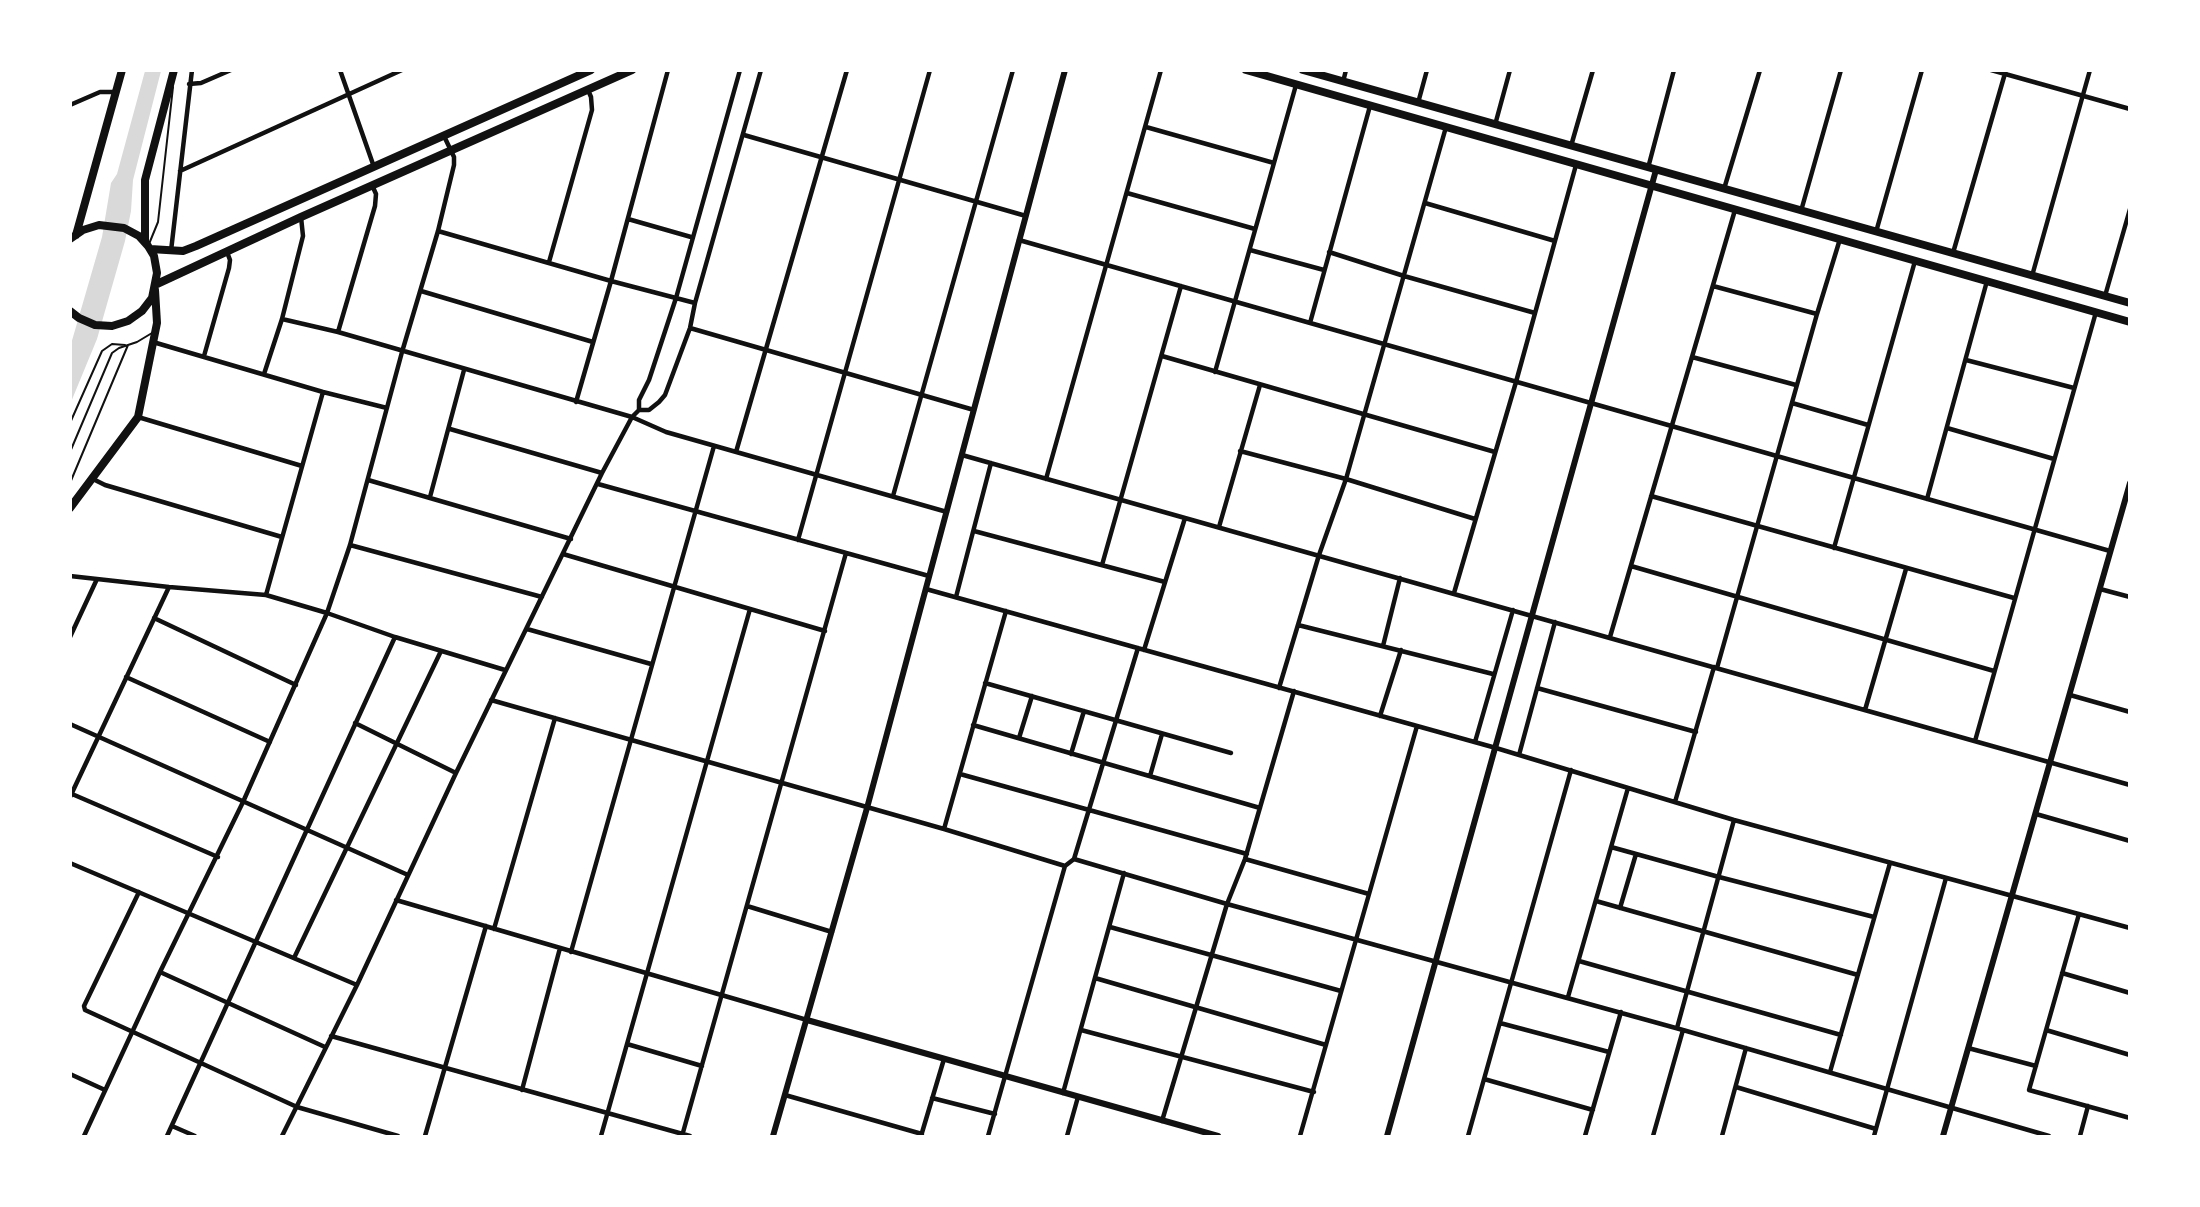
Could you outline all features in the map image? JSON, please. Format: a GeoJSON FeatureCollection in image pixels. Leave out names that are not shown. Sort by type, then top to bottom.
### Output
{"type":"FeatureCollection","features":[{"type":"Feature","properties":{"kind":"main road"},"geometry":{"type":"LineString","coordinates":[[76,235],[122,70]]}},
{"type":"Feature","properties":{"kind":"main road"},"geometry":{"type":"LineString","coordinates":[[70,508],[138,417],[156,329],[156,265],[146,243],[145,180],[174,70]]}},
{"type":"Feature","properties":{"kind":"main road"},"geometry":{"type":"LineString","coordinates":[[76,235],[108,224],[124,228],[146,243],[183,251],[444,136],[572,74],[591,70]]}},
{"type":"Feature","properties":{"kind":"main road"},"geometry":{"type":"LineString","coordinates":[[73,315],[95,325],[112,326],[136,317],[148,305],[156,287],[301,217],[632,70]]}},
{"type":"Feature","properties":{"kind":"main road"},"geometry":{"type":"LineString","coordinates":[[1246,70],[2130,322]]}},
{"type":"Feature","properties":{"kind":"main road"},"geometry":{"type":"LineString","coordinates":[[1303,70],[2130,303]]}},
{"type":"Feature","properties":{"kind":"street"},"geometry":{"type":"LineString","coordinates":[[171,250],[192,70]]}},
{"type":"Feature","properties":{"kind":"street"},"geometry":{"type":"LineString","coordinates":[[189,84],[201,83],[231,70]]}},
{"type":"Feature","properties":{"kind":"street"},"geometry":{"type":"LineString","coordinates":[[340,70],[375,167]]}},
{"type":"Feature","properties":{"kind":"street"},"geometry":{"type":"LineString","coordinates":[[180,171],[402,70]]}},
{"type":"Feature","properties":{"kind":"street"},"geometry":{"type":"LineString","coordinates":[[576,402],[668,70]]}},
{"type":"Feature","properties":{"kind":"street"},"geometry":{"type":"LineString","coordinates":[[639,410],[639,400],[649,380],[676,298],[691,237],[740,70]]}},
{"type":"Feature","properties":{"kind":"street"},"geometry":{"type":"LineString","coordinates":[[282,1137],[602,472],[632,417],[639,410],[649,410],[665,395],[690,328],[695,303],[761,70]]}},
{"type":"Feature","properties":{"kind":"street"},"geometry":{"type":"LineString","coordinates":[[736,452],[847,70]]}},
{"type":"Feature","properties":{"kind":"street"},"geometry":{"type":"LineString","coordinates":[[798,540],[930,70]]}},
{"type":"Feature","properties":{"kind":"street"},"geometry":{"type":"LineString","coordinates":[[893,496],[1013,70]]}},
{"type":"Feature","properties":{"kind":"street"},"geometry":{"type":"LineString","coordinates":[[773,1137],[867,808],[1065,70]]}},
{"type":"Feature","properties":{"kind":"street"},"geometry":{"type":"LineString","coordinates":[[1046,478],[1161,70]]}},
{"type":"Feature","properties":{"kind":"street"},"geometry":{"type":"LineString","coordinates":[[1342,82],[1346,70]]}},
{"type":"Feature","properties":{"kind":"street"},"geometry":{"type":"LineString","coordinates":[[1418,103],[1427,70]]}},
{"type":"Feature","properties":{"kind":"street"},"geometry":{"type":"LineString","coordinates":[[1495,124],[1510,70]]}},
{"type":"Feature","properties":{"kind":"street"},"geometry":{"type":"LineString","coordinates":[[1571,146],[1593,70]]}},
{"type":"Feature","properties":{"kind":"street"},"geometry":{"type":"LineString","coordinates":[[1648,168],[1674,70]]}},
{"type":"Feature","properties":{"kind":"street"},"geometry":{"type":"LineString","coordinates":[[1724,189],[1760,70]]}},
{"type":"Feature","properties":{"kind":"street"},"geometry":{"type":"LineString","coordinates":[[1801,211],[1841,70]]}},
{"type":"Feature","properties":{"kind":"street"},"geometry":{"type":"LineString","coordinates":[[1876,232],[1922,70]]}},
{"type":"Feature","properties":{"kind":"street"},"geometry":{"type":"LineString","coordinates":[[1990,70],[2130,109]]}},
{"type":"Feature","properties":{"kind":"street"},"geometry":{"type":"LineString","coordinates":[[2032,276],[2090,70]]}},
{"type":"Feature","properties":{"kind":"street"},"geometry":{"type":"LineString","coordinates":[[1953,254],[2005,73]]}},
{"type":"Feature","properties":{"kind":"street"},"geometry":{"type":"LineString","coordinates":[[1215,372],[1296,85]]}},
{"type":"Feature","properties":{"kind":"street"},"geometry":{"type":"LineString","coordinates":[[549,262],[592,110],[588,90]]}},
{"type":"Feature","properties":{"kind":"street"},"geometry":{"type":"LineString","coordinates":[[70,105],[100,92],[116,92]]}},
{"type":"Feature","properties":{"kind":"street"},"geometry":{"type":"LineString","coordinates":[[1310,323],[1370,106]]}},
{"type":"Feature","properties":{"kind":"street"},"geometry":{"type":"LineString","coordinates":[[1146,127],[1274,163]]}},
{"type":"Feature","properties":{"kind":"street"},"geometry":{"type":"LineString","coordinates":[[1280,688],[1319,555],[1346,479],[1365,415],[1446,128]]}},
{"type":"Feature","properties":{"kind":"street"},"geometry":{"type":"LineString","coordinates":[[744,135],[1026,216]]}},
{"type":"Feature","properties":{"kind":"street"},"geometry":{"type":"LineString","coordinates":[[84,1137],[160,972],[218,857],[327,613],[350,545],[402,352],[438,231],[454,165],[444,136]]}},
{"type":"Feature","properties":{"kind":"street"},"geometry":{"type":"LineString","coordinates":[[1454,593],[1576,165]]}},
{"type":"Feature","properties":{"kind":"street"},"geometry":{"type":"LineString","coordinates":[[1387,1137],[1656,170]]}},
{"type":"Feature","properties":{"kind":"street"},"geometry":{"type":"LineString","coordinates":[[338,332],[375,206],[376,194],[372,186]]}},
{"type":"Feature","properties":{"kind":"street"},"geometry":{"type":"LineString","coordinates":[[1127,193],[1255,229]]}},
{"type":"Feature","properties":{"kind":"street"},"geometry":{"type":"LineString","coordinates":[[1425,203],[1555,241]]}},
{"type":"Feature","properties":{"kind":"street"},"geometry":{"type":"LineString","coordinates":[[2105,296],[2130,209]]}},
{"type":"Feature","properties":{"kind":"street"},"geometry":{"type":"LineString","coordinates":[[1610,637],[1735,210]]}},
{"type":"Feature","properties":{"kind":"street"},"geometry":{"type":"LineString","coordinates":[[264,374],[282,319],[303,236],[301,217]]}},
{"type":"Feature","properties":{"kind":"street"},"geometry":{"type":"LineString","coordinates":[[628,219],[691,237]]}},
{"type":"Feature","properties":{"kind":"street"},"geometry":{"type":"LineString","coordinates":[[438,231],[695,303]]}},
{"type":"Feature","properties":{"kind":"street"},"geometry":{"type":"LineString","coordinates":[[1675,802],[1737,597],[1796,385],[1840,239]]}},
{"type":"Feature","properties":{"kind":"street"},"geometry":{"type":"LineString","coordinates":[[1019,240],[2110,551]]}},
{"type":"Feature","properties":{"kind":"street"},"geometry":{"type":"LineString","coordinates":[[1250,250],[1324,270]]}},
{"type":"Feature","properties":{"kind":"street"},"geometry":{"type":"LineString","coordinates":[[204,356],[229,268],[230,260],[227,252]]}},
{"type":"Feature","properties":{"kind":"street"},"geometry":{"type":"LineString","coordinates":[[1329,252],[1535,313]]}},
{"type":"Feature","properties":{"kind":"street"},"geometry":{"type":"LineString","coordinates":[[1834,548],[1915,261]]}},
{"type":"Feature","properties":{"kind":"street"},"geometry":{"type":"LineString","coordinates":[[1927,499],[1987,281]]}},
{"type":"Feature","properties":{"kind":"street"},"geometry":{"type":"LineString","coordinates":[[1102,565],[1181,286]]}},
{"type":"Feature","properties":{"kind":"street"},"geometry":{"type":"LineString","coordinates":[[1713,286],[1817,314]]}},
{"type":"Feature","properties":{"kind":"street"},"geometry":{"type":"LineString","coordinates":[[421,291],[593,342]]}},
{"type":"Feature","properties":{"kind":"street"},"geometry":{"type":"LineString","coordinates":[[1975,741],[2096,312]]}},
{"type":"Feature","properties":{"kind":"street"},"geometry":{"type":"LineString","coordinates":[[282,319],[338,332],[632,417],[666,432],[947,512]]}},
{"type":"Feature","properties":{"kind":"street"},"geometry":{"type":"LineString","coordinates":[[690,328],[974,410]]}},
{"type":"Feature","properties":{"kind":"street"},"geometry":{"type":"LineString","coordinates":[[153,342],[323,392],[387,408]]}},
{"type":"Feature","properties":{"kind":"street"},"geometry":{"type":"LineString","coordinates":[[1162,356],[1495,452]]}},
{"type":"Feature","properties":{"kind":"street"},"geometry":{"type":"LineString","coordinates":[[1692,357],[1796,385]]}},
{"type":"Feature","properties":{"kind":"street"},"geometry":{"type":"LineString","coordinates":[[1966,360],[2074,388]]}},
{"type":"Feature","properties":{"kind":"street"},"geometry":{"type":"LineString","coordinates":[[430,497],[464,370]]}},
{"type":"Feature","properties":{"kind":"street"},"geometry":{"type":"LineString","coordinates":[[1219,527],[1260,385]]}},
{"type":"Feature","properties":{"kind":"street"},"geometry":{"type":"LineString","coordinates":[[266,595],[323,392]]}},
{"type":"Feature","properties":{"kind":"street"},"geometry":{"type":"LineString","coordinates":[[1792,403],[1868,425]]}},
{"type":"Feature","properties":{"kind":"street"},"geometry":{"type":"LineString","coordinates":[[138,417],[302,466]]}},
{"type":"Feature","properties":{"kind":"street"},"geometry":{"type":"LineString","coordinates":[[1947,428],[2054,459]]}},
{"type":"Feature","properties":{"kind":"street"},"geometry":{"type":"LineString","coordinates":[[450,429],[602,472]]}},
{"type":"Feature","properties":{"kind":"street"},"geometry":{"type":"LineString","coordinates":[[571,952],[714,446]]}},
{"type":"Feature","properties":{"kind":"street"},"geometry":{"type":"LineString","coordinates":[[1240,451],[1346,479],[1475,519]]}},
{"type":"Feature","properties":{"kind":"street"},"geometry":{"type":"LineString","coordinates":[[962,455],[2130,785]]}},
{"type":"Feature","properties":{"kind":"street"},"geometry":{"type":"LineString","coordinates":[[956,597],[991,463]]}},
{"type":"Feature","properties":{"kind":"street"},"geometry":{"type":"LineString","coordinates":[[93,479],[105,485],[282,537]]}},
{"type":"Feature","properties":{"kind":"street"},"geometry":{"type":"LineString","coordinates":[[368,480],[572,538]]}},
{"type":"Feature","properties":{"kind":"street"},"geometry":{"type":"LineString","coordinates":[[1943,1137],[2130,483]]}},
{"type":"Feature","properties":{"kind":"street"},"geometry":{"type":"LineString","coordinates":[[597,484],[929,576]]}},
{"type":"Feature","properties":{"kind":"street"},"geometry":{"type":"LineString","coordinates":[[1651,496],[2014,598]]}},
{"type":"Feature","properties":{"kind":"street"},"geometry":{"type":"LineString","coordinates":[[988,1137],[1065,866],[1074,859],[1115,720],[1165,582],[1185,518]]}},
{"type":"Feature","properties":{"kind":"street"},"geometry":{"type":"LineString","coordinates":[[974,531],[1165,582]]}},
{"type":"Feature","properties":{"kind":"street"},"geometry":{"type":"LineString","coordinates":[[350,545],[542,597]]}},
{"type":"Feature","properties":{"kind":"street"},"geometry":{"type":"LineString","coordinates":[[682,1136],[846,553]]}},
{"type":"Feature","properties":{"kind":"street"},"geometry":{"type":"LineString","coordinates":[[563,554],[825,631]]}},
{"type":"Feature","properties":{"kind":"street"},"geometry":{"type":"LineString","coordinates":[[1631,566],[1994,671]]}},
{"type":"Feature","properties":{"kind":"street"},"geometry":{"type":"LineString","coordinates":[[1865,710],[1906,568]]}},
{"type":"Feature","properties":{"kind":"street"},"geometry":{"type":"LineString","coordinates":[[70,576],[266,595],[505,670]]}},
{"type":"Feature","properties":{"kind":"street"},"geometry":{"type":"LineString","coordinates":[[1383,646],[1400,578]]}},
{"type":"Feature","properties":{"kind":"street"},"geometry":{"type":"LineString","coordinates":[[70,637],[97,579]]}},
{"type":"Feature","properties":{"kind":"street"},"geometry":{"type":"LineString","coordinates":[[169,587],[71,795],[218,857]]}},
{"type":"Feature","properties":{"kind":"street"},"geometry":{"type":"LineString","coordinates":[[926,589],[1496,748],[1734,820],[2130,928]]}},
{"type":"Feature","properties":{"kind":"street"},"geometry":{"type":"LineString","coordinates":[[2100,589],[2130,597]]}},
{"type":"Feature","properties":{"kind":"street"},"geometry":{"type":"LineString","coordinates":[[601,1137],[750,609]]}},
{"type":"Feature","properties":{"kind":"street"},"geometry":{"type":"LineString","coordinates":[[1475,742],[1513,610]]}},
{"type":"Feature","properties":{"kind":"street"},"geometry":{"type":"LineString","coordinates":[[944,829],[1006,611]]}},
{"type":"Feature","properties":{"kind":"street"},"geometry":{"type":"LineString","coordinates":[[154,618],[296,685]]}},
{"type":"Feature","properties":{"kind":"street"},"geometry":{"type":"LineString","coordinates":[[1519,755],[1556,622]]}},
{"type":"Feature","properties":{"kind":"street"},"geometry":{"type":"LineString","coordinates":[[1298,625],[1493,674]]}},
{"type":"Feature","properties":{"kind":"street"},"geometry":{"type":"LineString","coordinates":[[527,629],[651,664]]}},
{"type":"Feature","properties":{"kind":"street"},"geometry":{"type":"LineString","coordinates":[[167,1137],[395,637]]}},
{"type":"Feature","properties":{"kind":"street"},"geometry":{"type":"LineString","coordinates":[[1380,716],[1401,650]]}},
{"type":"Feature","properties":{"kind":"street"},"geometry":{"type":"LineString","coordinates":[[294,958],[441,651]]}},
{"type":"Feature","properties":{"kind":"street"},"geometry":{"type":"LineString","coordinates":[[126,677],[270,742]]}},
{"type":"Feature","properties":{"kind":"street"},"geometry":{"type":"LineString","coordinates":[[985,683],[1230,753]]}},
{"type":"Feature","properties":{"kind":"street"},"geometry":{"type":"LineString","coordinates":[[1537,688],[1696,732]]}},
{"type":"Feature","properties":{"kind":"street"},"geometry":{"type":"LineString","coordinates":[[1162,1121],[1227,904],[1246,857],[1294,691]]}},
{"type":"Feature","properties":{"kind":"street"},"geometry":{"type":"LineString","coordinates":[[2070,695],[2130,712]]}},
{"type":"Feature","properties":{"kind":"street"},"geometry":{"type":"LineString","coordinates":[[1019,738],[1032,696]]}},
{"type":"Feature","properties":{"kind":"street"},"geometry":{"type":"LineString","coordinates":[[491,700],[944,829],[1065,866]]}},
{"type":"Feature","properties":{"kind":"street"},"geometry":{"type":"LineString","coordinates":[[1071,753],[1084,711]]}},
{"type":"Feature","properties":{"kind":"street"},"geometry":{"type":"LineString","coordinates":[[494,929],[555,718]]}},
{"type":"Feature","properties":{"kind":"street"},"geometry":{"type":"LineString","coordinates":[[355,723],[456,773]]}},
{"type":"Feature","properties":{"kind":"street"},"geometry":{"type":"LineString","coordinates":[[70,724],[408,875]]}},
{"type":"Feature","properties":{"kind":"street"},"geometry":{"type":"LineString","coordinates":[[973,725],[1260,808]]}},
{"type":"Feature","properties":{"kind":"street"},"geometry":{"type":"LineString","coordinates":[[1300,1137],[1417,726]]}},
{"type":"Feature","properties":{"kind":"street"},"geometry":{"type":"LineString","coordinates":[[1150,776],[1162,734]]}},
{"type":"Feature","properties":{"kind":"street"},"geometry":{"type":"LineString","coordinates":[[1468,1137],[1571,770]]}},
{"type":"Feature","properties":{"kind":"street"},"geometry":{"type":"LineString","coordinates":[[960,774],[1090,810],[1369,894]]}},
{"type":"Feature","properties":{"kind":"street"},"geometry":{"type":"LineString","coordinates":[[1568,997],[1628,788]]}},
{"type":"Feature","properties":{"kind":"street"},"geometry":{"type":"LineString","coordinates":[[2036,814],[2130,841]]}},
{"type":"Feature","properties":{"kind":"street"},"geometry":{"type":"LineString","coordinates":[[1677,1028],[1734,820]]}},
{"type":"Feature","properties":{"kind":"street"},"geometry":{"type":"LineString","coordinates":[[1611,847],[1874,917]]}},
{"type":"Feature","properties":{"kind":"street"},"geometry":{"type":"LineString","coordinates":[[1620,908],[1636,854]]}},
{"type":"Feature","properties":{"kind":"street"},"geometry":{"type":"LineString","coordinates":[[1074,859],[1227,904],[1677,1028],[2049,1137]]}},
{"type":"Feature","properties":{"kind":"street"},"geometry":{"type":"LineString","coordinates":[[70,863],[357,985]]}},
{"type":"Feature","properties":{"kind":"street"},"geometry":{"type":"LineString","coordinates":[[1830,1072],[1890,863]]}},
{"type":"Feature","properties":{"kind":"street"},"geometry":{"type":"LineString","coordinates":[[1063,1093],[1124,873]]}},
{"type":"Feature","properties":{"kind":"street"},"geometry":{"type":"LineString","coordinates":[[1874,1137],[1946,878]]}},
{"type":"Feature","properties":{"kind":"street"},"geometry":{"type":"LineString","coordinates":[[139,892],[84,1006],[85,1010],[297,1107],[398,1137]]}},
{"type":"Feature","properties":{"kind":"street"},"geometry":{"type":"LineString","coordinates":[[396,900],[722,997],[1218,1137]]}},
{"type":"Feature","properties":{"kind":"street"},"geometry":{"type":"LineString","coordinates":[[1596,901],[1858,975]]}},
{"type":"Feature","properties":{"kind":"street"},"geometry":{"type":"LineString","coordinates":[[747,906],[832,932]]}},
{"type":"Feature","properties":{"kind":"street"},"geometry":{"type":"LineString","coordinates":[[2079,914],[2030,1090],[2130,1118]]}},
{"type":"Feature","properties":{"kind":"street"},"geometry":{"type":"LineString","coordinates":[[425,1137],[486,926]]}},
{"type":"Feature","properties":{"kind":"street"},"geometry":{"type":"LineString","coordinates":[[1110,927],[1341,992]]}},
{"type":"Feature","properties":{"kind":"street"},"geometry":{"type":"LineString","coordinates":[[522,1090],[560,948]]}},
{"type":"Feature","properties":{"kind":"street"},"geometry":{"type":"LineString","coordinates":[[1579,961],[1840,1035]]}},
{"type":"Feature","properties":{"kind":"street"},"geometry":{"type":"LineString","coordinates":[[160,972],[325,1047]]}},
{"type":"Feature","properties":{"kind":"street"},"geometry":{"type":"LineString","coordinates":[[2062,973],[2130,993]]}},
{"type":"Feature","properties":{"kind":"street"},"geometry":{"type":"LineString","coordinates":[[1095,978],[1326,1045]]}},
{"type":"Feature","properties":{"kind":"street"},"geometry":{"type":"LineString","coordinates":[[1585,1137],[1620,1012]]}},
{"type":"Feature","properties":{"kind":"street"},"geometry":{"type":"LineString","coordinates":[[1500,1023],[1609,1052]]}},
{"type":"Feature","properties":{"kind":"street"},"geometry":{"type":"LineString","coordinates":[[1081,1030],[1314,1092]]}},
{"type":"Feature","properties":{"kind":"street"},"geometry":{"type":"LineString","coordinates":[[1653,1137],[1683,1030]]}},
{"type":"Feature","properties":{"kind":"street"},"geometry":{"type":"LineString","coordinates":[[2046,1030],[2130,1055]]}},
{"type":"Feature","properties":{"kind":"street"},"geometry":{"type":"LineString","coordinates":[[331,1036],[690,1137]]}},
{"type":"Feature","properties":{"kind":"street"},"geometry":{"type":"LineString","coordinates":[[627,1044],[702,1066]]}},
{"type":"Feature","properties":{"kind":"street"},"geometry":{"type":"LineString","coordinates":[[1722,1137],[1746,1048]]}},
{"type":"Feature","properties":{"kind":"street"},"geometry":{"type":"LineString","coordinates":[[1968,1048],[2036,1066]]}},
{"type":"Feature","properties":{"kind":"street"},"geometry":{"type":"LineString","coordinates":[[785,1095],[921,1135],[944,1059]]}},
{"type":"Feature","properties":{"kind":"street"},"geometry":{"type":"LineString","coordinates":[[70,1074],[105,1090]]}},
{"type":"Feature","properties":{"kind":"street"},"geometry":{"type":"LineString","coordinates":[[1484,1079],[1593,1110]]}},
{"type":"Feature","properties":{"kind":"street"},"geometry":{"type":"LineString","coordinates":[[1736,1087],[1876,1129]]}},
{"type":"Feature","properties":{"kind":"street"},"geometry":{"type":"LineString","coordinates":[[1067,1137],[1078,1097]]}},
{"type":"Feature","properties":{"kind":"street"},"geometry":{"type":"LineString","coordinates":[[932,1098],[994,1114]]}},
{"type":"Feature","properties":{"kind":"street"},"geometry":{"type":"LineString","coordinates":[[2080,1137],[2088,1106]]}},
{"type":"Feature","properties":{"kind":"street"},"geometry":{"type":"LineString","coordinates":[[172,1126],[195,1137]]}},
{"type":"Feature","properties":{"kind":"street"},"geometry":{"type":"LineString","coordinates":[[2020,1137],[2022,1128]]}},
{"type":"Feature","properties":{"kind":"lane"},"geometry":{"type":"LineString","coordinates":[[146,243],[158,222],[174,70]]}},
{"type":"Feature","properties":{"kind":"lane"},"geometry":{"type":"LineString","coordinates":[[70,452],[112,353],[143,339],[156,329]]}},
{"type":"Feature","properties":{"kind":"lane"},"geometry":{"type":"LineString","coordinates":[[70,423],[102,351],[112,344],[128,345]]}},
{"type":"Feature","properties":{"kind":"lane"},"geometry":{"type":"LineString","coordinates":[[70,483],[128,345]]}},
{"type":"Feature","properties":{"kind":"shaded area"},"geometry":{"type":"Polygon","coordinates":[[[145,71],[161,71],[133,180],[131,211],[125,241],[97,339],[71,402],[71,344],[102,237],[111,183],[117,174],[145,71]]]}}]}
